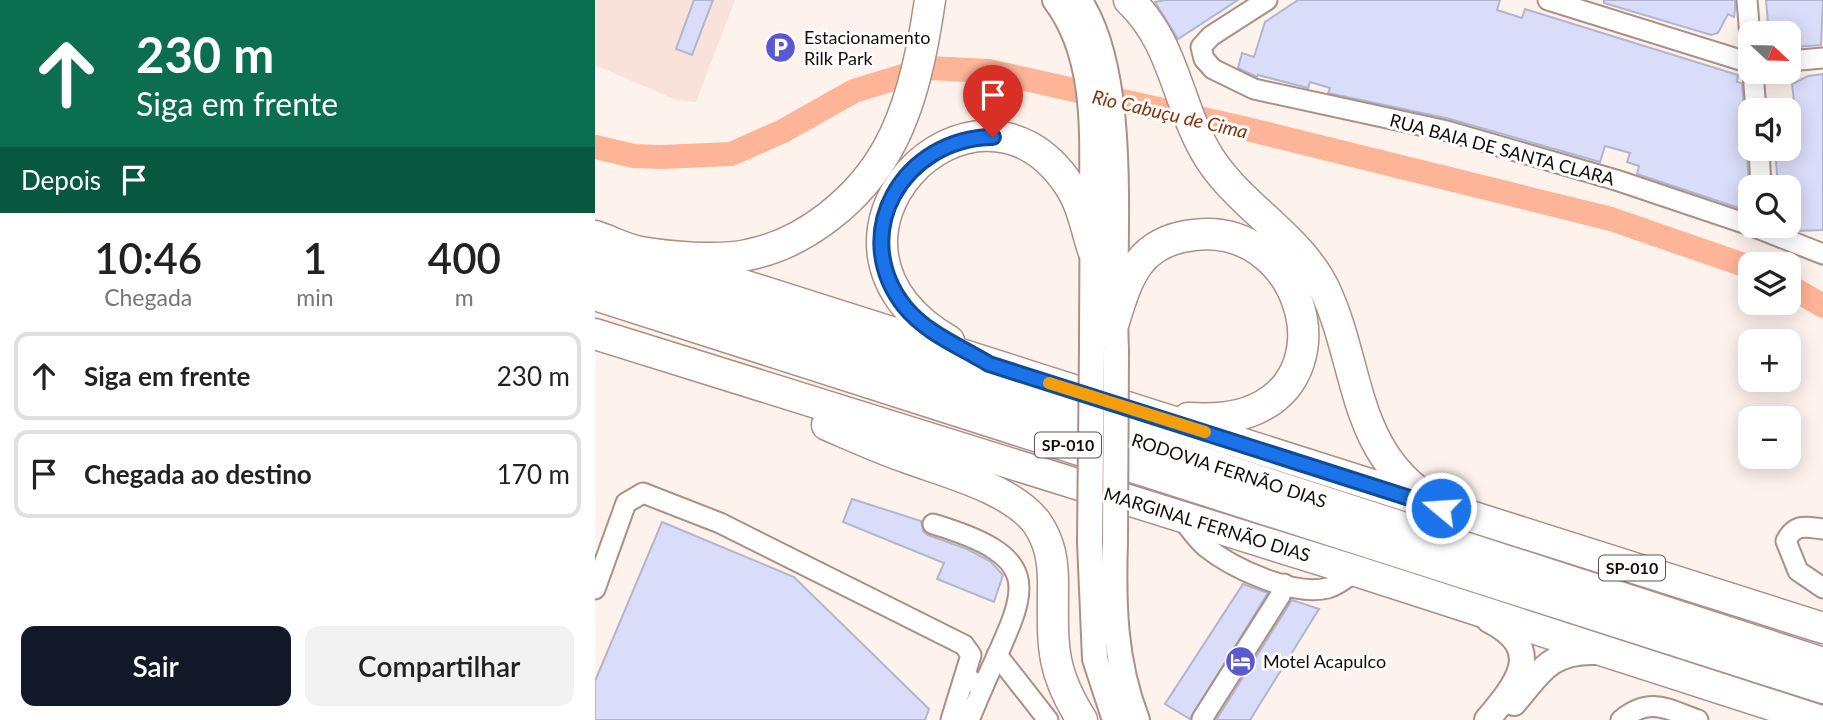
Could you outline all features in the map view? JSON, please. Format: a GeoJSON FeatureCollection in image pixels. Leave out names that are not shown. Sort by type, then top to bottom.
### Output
{"type":"FeatureCollection","features":[{"type":"Feature","properties":{"kind":"highway"},"geometry":{"type":"LineString","coordinates":[[595,236],[639,252],[746,256],[785,243],[820,222],[861,187],[889,147],[906,107],[930,0]]}},
{"type":"Feature","properties":{"kind":"highway"},"geometry":{"type":"LineString","coordinates":[[1129,0],[1151,24],[1208,156],[1226,182],[1301,255],[1317,276],[1336,319],[1358,394],[1381,452],[1406,484],[1441,508]]}},
{"type":"Feature","properties":{"kind":"highway"},"geometry":{"type":"LineString","coordinates":[[989,364],[925,327],[903,305],[885,265],[884,226],[891,201],[913,166],[949,143],[969,137],[993,137],[1015,142],[1056,169],[1070,186],[1093,250]]}},
{"type":"Feature","properties":{"kind":"highway"},"geometry":{"type":"LineString","coordinates":[[1107,340],[1135,266],[1163,243],[1183,236],[1206,233],[1244,242],[1276,263],[1292,286],[1300,307],[1302,334],[1297,360],[1284,386],[1257,409],[1237,416],[1205,419],[1157,417]]}},
{"type":"Feature","properties":{"kind":"highway","name":"SP-010"},"geometry":{"type":"LineString","coordinates":[[639,252],[1823,628]]}},
{"type":"Feature","properties":{"kind":"highway","name":"RODOVIA FERNÃO DIAS"},"geometry":{"type":"LineString","coordinates":[[595,266],[1823,663]]}},
{"type":"Feature","properties":{"kind":"highway","name":"RODOVIA FERNÃO DIAS"},"geometry":{"type":"LineString","coordinates":[[595,295],[1823,688]]}},
{"type":"Feature","properties":{"kind":"highway","name":"MARGINAL FERNÃO DIAS"},"geometry":{"type":"LineString","coordinates":[[595,334],[1356,571],[1818,720]]}},
{"type":"Feature","properties":{"kind":"highway"},"geometry":{"type":"LineString","coordinates":[[744,381],[757,395],[1005,498],[1036,521],[1052,558],[1053,654],[1057,672],[1067,696],[1082,720]]}},
{"type":"Feature","properties":{"kind":"highway"},"geometry":{"type":"LineString","coordinates":[[1356,571],[1540,599]]}},
{"type":"Feature","properties":{"kind":"highway"},"geometry":{"type":"LineString","coordinates":[[1793,654],[1823,654]]}},
{"type":"Feature","properties":{"kind":"main road"},"geometry":{"type":"LineString","coordinates":[[1055,0],[1097,74]]}},
{"type":"Feature","properties":{"kind":"main road"},"geometry":{"type":"LineString","coordinates":[[1079,0],[1097,32],[1115,541],[1113,603],[1116,647],[1126,693],[1137,720]]}},
{"type":"Feature","properties":{"kind":"main road"},"geometry":{"type":"LineString","coordinates":[[1102,129],[1093,250],[1107,340],[1090,542],[1095,659],[1115,720]]}},
{"type":"Feature","properties":{"kind":"main road"},"geometry":{"type":"LineString","coordinates":[[1463,606],[1510,631],[1520,648],[1522,665],[1517,681],[1487,720]]}},
{"type":"Feature","properties":{"kind":"main road"},"geometry":{"type":"LineString","coordinates":[[1500,720],[1556,658],[1569,652],[1610,652]]}},
{"type":"Feature","properties":{"kind":"street","name":"RUA BAIA DE SANTA CLARA"},"geometry":{"type":"LineString","coordinates":[[1266,0],[1211,36],[1201,47],[1204,59],[1220,74],[1244,86],[1447,131],[1616,180],[1738,220]]}},
{"type":"Feature","properties":{"kind":"street"},"geometry":{"type":"LineString","coordinates":[[1548,0],[1738,59]]}},
{"type":"Feature","properties":{"kind":"street"},"geometry":{"type":"LineString","coordinates":[[1747,0],[1749,21]]}},
{"type":"Feature","properties":{"kind":"street"},"geometry":{"type":"LineString","coordinates":[[1801,60],[1823,58]]}},
{"type":"Feature","properties":{"kind":"street","name":"RUA BAIA DE SANTA CLARA"},"geometry":{"type":"LineString","coordinates":[[1784,238],[1823,254]]}},
{"type":"Feature","properties":{"kind":"street"},"geometry":{"type":"LineString","coordinates":[[595,589],[626,503],[634,495],[643,493],[720,523],[964,645],[971,655],[951,720]]}},
{"type":"Feature","properties":{"kind":"street"},"geometry":{"type":"LineString","coordinates":[[1180,517],[1204,545],[1229,563],[1259,577],[1326,589],[1339,584],[1356,571]]}},
{"type":"Feature","properties":{"kind":"street"},"geometry":{"type":"LineString","coordinates":[[933,524],[990,545],[1012,561],[1018,577],[1018,599],[969,720]]}},
{"type":"Feature","properties":{"kind":"street"},"geometry":{"type":"LineString","coordinates":[[1823,529],[1799,526],[1790,531],[1786,541],[1798,570],[1823,589]]}},
{"type":"Feature","properties":{"kind":"street"},"geometry":{"type":"LineString","coordinates":[[1202,719],[1280,596],[1284,583]]}},
{"type":"Feature","properties":{"kind":"street"},"geometry":{"type":"LineString","coordinates":[[997,655],[1042,717]]}},
{"type":"Feature","properties":{"kind":"street"},"geometry":{"type":"LineString","coordinates":[[965,677],[983,687]]}},
{"type":"Feature","properties":{"kind":"street"},"geometry":{"type":"LineString","coordinates":[[1621,720],[1635,708],[1646,705],[1698,720]]}},
{"type":"Feature","properties":{"kind":"shaded area"},"geometry":{"type":"Polygon","coordinates":[[[595,0],[735,0],[696,102],[676,100],[595,65],[595,0]]]}},
{"type":"Feature","properties":{"kind":"building"},"geometry":{"type":"Polygon","coordinates":[[[694,0],[713,0],[692,55],[676,49],[694,0]]]}},
{"type":"Feature","properties":{"kind":"building"},"geometry":{"type":"Polygon","coordinates":[[[1238,0],[1178,39],[1155,2],[1238,0]]]}},
{"type":"Feature","properties":{"kind":"building"},"geometry":{"type":"Polygon","coordinates":[[[1298,0],[1500,0],[1497,10],[1522,18],[1525,9],[1738,75],[1737,82],[1742,84],[1743,98],[1738,98],[1738,161],[1747,161],[1748,175],[1738,175],[1738,208],[1637,174],[1639,166],[1627,162],[1630,153],[1605,146],[1600,162],[1450,119],[1328,93],[1330,88],[1310,82],[1308,88],[1258,75],[1257,77],[1238,68],[1242,53],[1254,57],[1265,22],[1298,0]]]}},
{"type":"Feature","properties":{"kind":"building"},"geometry":{"type":"Polygon","coordinates":[[[1604,0],[1735,0],[1735,10],[1734,17],[1728,14],[1718,33],[1711,35],[1604,3],[1604,0]]]}},
{"type":"Feature","properties":{"kind":"building"},"geometry":{"type":"Polygon","coordinates":[[[1766,0],[1823,0],[1821,45],[1801,47],[1801,21],[1768,21],[1766,0]]]}},
{"type":"Feature","properties":{"kind":"building"},"geometry":{"type":"Polygon","coordinates":[[[1823,74],[1823,230],[1801,231],[1801,175],[1777,175],[1776,161],[1801,161],[1801,98],[1794,98],[1792,84],[1801,84],[1801,80],[1823,74]]]}},
{"type":"Feature","properties":{"kind":"building"},"geometry":{"type":"Polygon","coordinates":[[[852,499],[921,521],[923,531],[928,535],[967,549],[990,561],[1003,575],[994,602],[937,579],[944,563],[843,522],[852,499]]]}},
{"type":"Feature","properties":{"kind":"building"},"geometry":{"type":"Polygon","coordinates":[[[662,522],[794,577],[929,709],[925,720],[595,720],[595,681],[662,522]]]}},
{"type":"Feature","properties":{"kind":"building"},"geometry":{"type":"Polygon","coordinates":[[[1243,584],[1268,593],[1190,719],[1165,704],[1243,584]]]}},
{"type":"Feature","properties":{"kind":"building"},"geometry":{"type":"Polygon","coordinates":[[[1292,600],[1319,609],[1250,720],[1216,720],[1292,600]]]}},
{"type":"Feature","properties":{"kind":"waterway","name":"Rio Cabuçu de Cima"},"geometry":{"type":"LineString","coordinates":[[595,147],[634,156],[731,154],[783,131],[854,91],[929,68],[989,71],[1243,128],[1611,219],[1738,263]]}},
{"type":"Feature","properties":{"kind":"waterway","name":"Rio Cabuçu de Cima"},"geometry":{"type":"LineString","coordinates":[[1801,293],[1823,306]]}},
{"type":"Feature","properties":{"kind":"slow traffic"},"geometry":{"type":"LineString","coordinates":[[1049,383],[1205,432]]}},
{"type":"Feature","properties":{"kind":"place","name":"Estacionamento Rilk Park"},"geometry":{"type":"Point","coordinates":[781,48]}},
{"type":"Feature","properties":{"kind":"place","name":"Motel Acapulco"},"geometry":{"type":"Point","coordinates":[1240,662]}},
{"type":"Feature","properties":{"kind":"route"},"geometry":{"type":"LineString","coordinates":[[993,137],[969,137],[949,143],[928,155],[913,166],[891,201],[884,226],[885,265],[903,305],[925,327],[989,364],[1441,508]]}}]}
